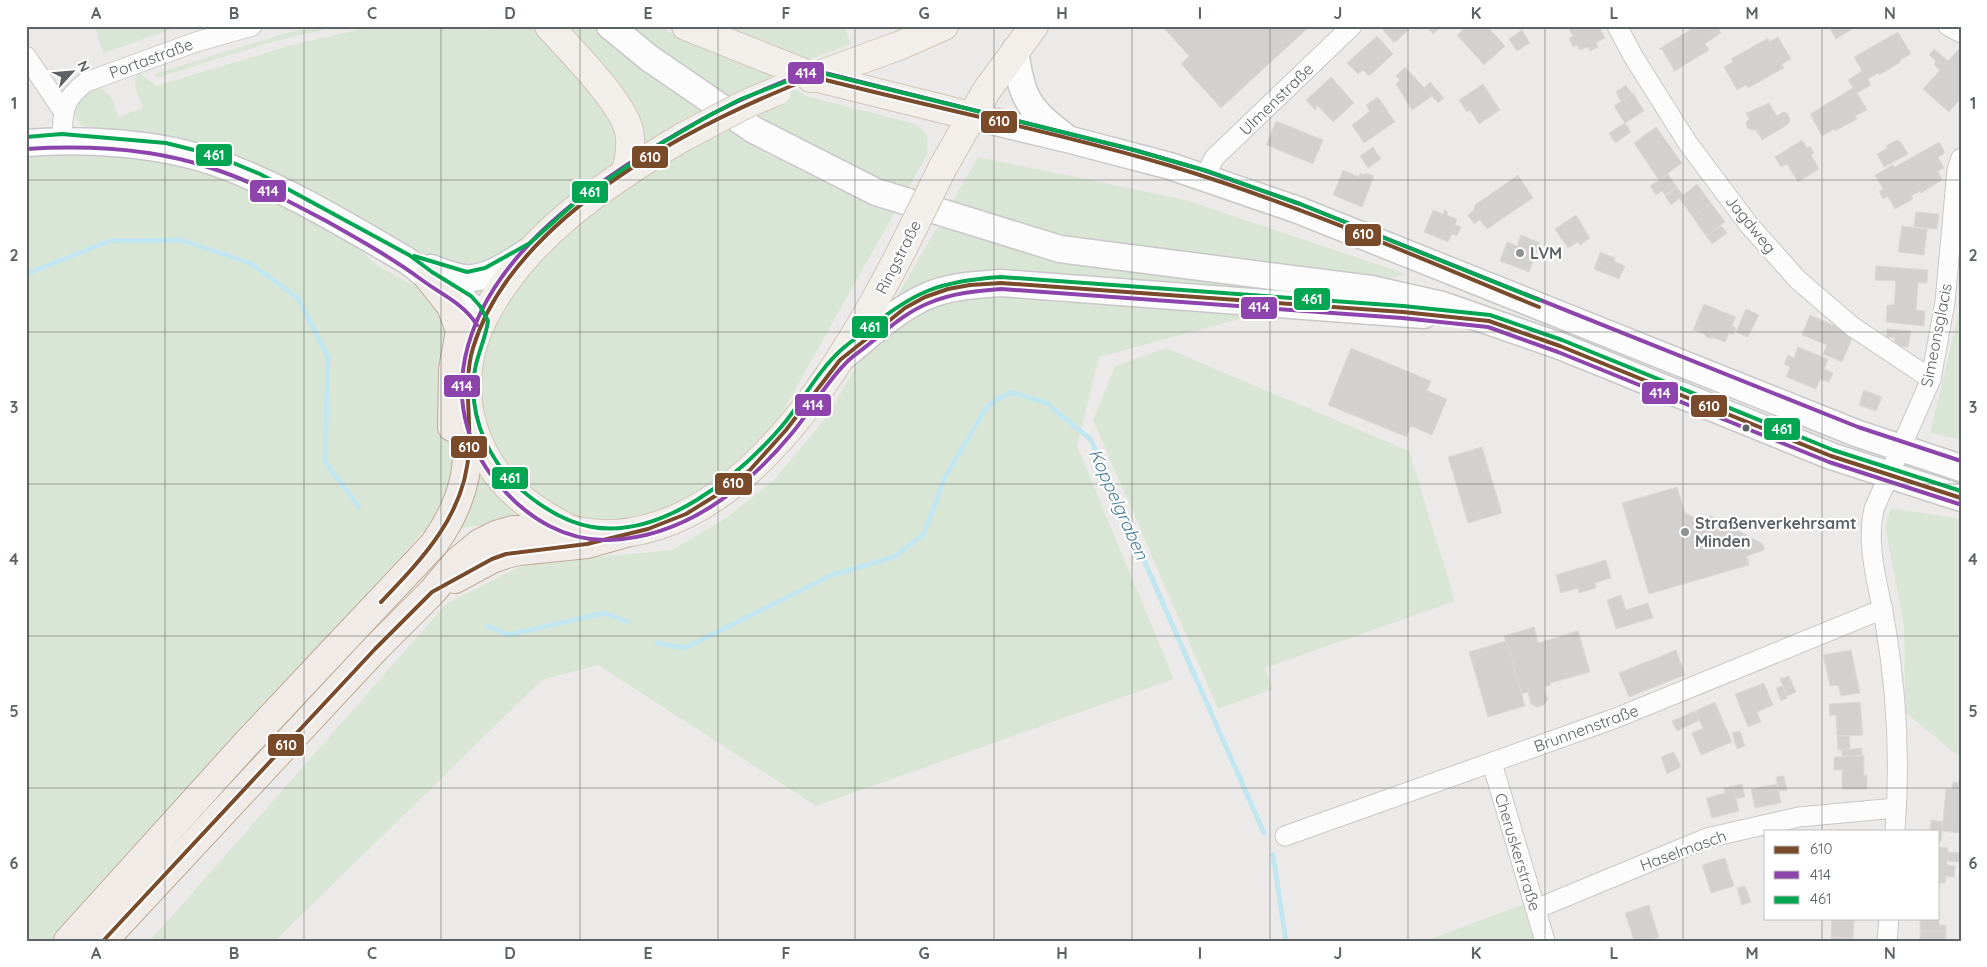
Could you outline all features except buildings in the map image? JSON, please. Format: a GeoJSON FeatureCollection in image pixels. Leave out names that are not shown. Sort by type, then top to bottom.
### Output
{"type":"FeatureCollection","features":[{"type":"Feature","properties":{"kind":"highway"},"geometry":{"type":"LineString","coordinates":[[428,277],[451,306],[460,331],[452,384],[451,518]]}},
{"type":"Feature","properties":{"kind":"highway"},"geometry":{"type":"LineString","coordinates":[[68,941],[246,744],[424,556],[438,538],[458,504],[467,469],[469,450],[467,402]]}},
{"type":"Feature","properties":{"kind":"highway"},"geometry":{"type":"LineString","coordinates":[[103,941],[375,649],[432,592],[458,562],[480,543],[496,535],[513,530],[573,530]]}},
{"type":"Feature","properties":{"kind":"highway"},"geometry":{"type":"LineString","coordinates":[[432,592],[492,559],[506,554],[587,544],[626,533]]}},
{"type":"Feature","properties":{"kind":"main road"},"geometry":{"type":"LineString","coordinates":[[549,26],[608,94],[621,112],[629,128],[631,143],[616,180]]}},
{"type":"Feature","properties":{"kind":"main road"},"geometry":{"type":"LineString","coordinates":[[610,26],[649,58],[754,130],[876,192],[1060,249],[1371,290],[1442,305],[1560,346],[1831,456],[1961,498]]}},
{"type":"Feature","properties":{"kind":"main road"},"geometry":{"type":"LineString","coordinates":[[686,26],[814,77],[1067,139],[1205,177],[1298,210],[1847,430],[1961,468]]}},
{"type":"Feature","properties":{"kind":"main road"},"geometry":{"type":"LineString","coordinates":[[814,77],[900,45],[944,26]]}},
{"type":"Feature","properties":{"kind":"main road","name":"Ringstraße"},"geometry":{"type":"LineString","coordinates":[[814,77],[728,112],[683,137],[616,180],[557,226],[534,248],[496,296],[482,322],[470,358],[467,402],[478,441],[489,464],[508,487],[526,503],[552,520],[573,530],[595,533],[626,533],[648,529],[675,519],[705,503],[728,488],[768,451],[834,367],[860,328],[971,116],[1015,50],[1034,26]]}},
{"type":"Feature","properties":{"kind":"main road"},"geometry":{"type":"LineString","coordinates":[[1015,50],[1018,76],[1024,96],[1044,121],[1067,139]]}},
{"type":"Feature","properties":{"kind":"main road"},"geometry":{"type":"LineString","coordinates":[[26,143],[62,140],[164,149],[212,162],[257,179],[294,197],[406,260],[428,277],[467,301],[482,322]]}},
{"type":"Feature","properties":{"kind":"main road"},"geometry":{"type":"LineString","coordinates":[[406,260],[453,275],[476,278],[487,274],[534,248]]}},
{"type":"Feature","properties":{"kind":"main road"},"geometry":{"type":"LineString","coordinates":[[834,367],[905,308],[925,297],[948,289],[978,284],[1021,285],[1403,312],[1489,321]]}},
{"type":"Feature","properties":{"kind":"street","name":"Portastraße"},"geometry":{"type":"LineString","coordinates":[[62,140],[63,111],[75,90],[86,82],[196,42],[252,26]]}},
{"type":"Feature","properties":{"kind":"street","name":"Ulmenstraße"},"geometry":{"type":"LineString","coordinates":[[1205,177],[1214,158],[1352,26]]}},
{"type":"Feature","properties":{"kind":"street","name":"Jagdweg"},"geometry":{"type":"LineString","coordinates":[[1617,26],[1633,56],[1687,142],[1755,232],[1798,280],[1852,328],[1931,379]]}},
{"type":"Feature","properties":{"kind":"street"},"geometry":{"type":"LineString","coordinates":[[1948,26],[1961,33]]}},
{"type":"Feature","properties":{"kind":"street"},"geometry":{"type":"LineString","coordinates":[[26,56],[63,111]]}},
{"type":"Feature","properties":{"kind":"street","name":"Simeonsglacis"},"geometry":{"type":"LineString","coordinates":[[1895,830],[1897,750],[1895,715],[1886,630],[1870,533],[1874,509],[1931,379],[1944,302],[1957,170],[1961,158]]}},
{"type":"Feature","properties":{"kind":"street","name":"Brunnenstraße"},"geometry":{"type":"LineString","coordinates":[[1286,836],[1616,718],[1883,609]]}},
{"type":"Feature","properties":{"kind":"street","name":"Cheruskerstraße"},"geometry":{"type":"LineString","coordinates":[[1492,763],[1545,941]]}},
{"type":"Feature","properties":{"kind":"street","name":"Haselmasch"},"geometry":{"type":"LineString","coordinates":[[1536,909],[1707,838],[1799,817],[1896,808]]}},
{"type":"Feature","properties":{"kind":"street"},"geometry":{"type":"LineString","coordinates":[[1887,941],[1888,920]]}},
{"type":"Feature","properties":{"kind":"green space"},"geometry":{"type":"Polygon","coordinates":[[[95,26],[181,26],[104,53],[95,26]]]}},
{"type":"Feature","properties":{"kind":"green space"},"geometry":{"type":"Polygon","coordinates":[[[317,26],[340,26],[268,43],[157,78],[154,74],[283,34],[317,26]]]}},
{"type":"Feature","properties":{"kind":"green space"},"geometry":{"type":"Polygon","coordinates":[[[403,26],[438,26],[489,30],[494,26],[658,26],[689,42],[775,76],[806,96],[916,124],[927,136],[928,153],[777,422],[718,481],[669,510],[611,525],[534,519],[422,533],[52,941],[26,941],[26,152],[47,149],[120,151],[187,166],[293,210],[348,240],[378,266],[424,291],[472,271],[449,267],[267,173],[216,152],[137,133],[88,130],[79,122],[74,114],[74,105],[78,97],[84,91],[92,88],[100,89],[111,97],[118,117],[143,108],[135,85],[138,71],[156,86],[292,45],[357,30],[403,26]]]}},
{"type":"Feature","properties":{"kind":"green space"},"geometry":{"type":"Polygon","coordinates":[[[725,26],[844,26],[851,44],[813,58],[800,60],[727,33],[725,26]]]}},
{"type":"Feature","properties":{"kind":"green space"},"geometry":{"type":"Polygon","coordinates":[[[978,157],[1186,200],[1406,274],[1099,357],[1077,446],[1174,679],[816,806],[598,665],[542,680],[275,941],[150,941],[446,604],[525,564],[672,550],[726,518],[773,481],[828,415],[978,157]]]}},
{"type":"Feature","properties":{"kind":"green space"},"geometry":{"type":"Polygon","coordinates":[[[1961,304],[1961,433],[1959,439],[1930,433],[1961,304]]]}},
{"type":"Feature","properties":{"kind":"green space"},"geometry":{"type":"Polygon","coordinates":[[[1166,348],[1409,451],[1455,601],[1265,668],[1273,689],[1218,709],[1093,420],[1115,366],[1166,348]]]}},
{"type":"Feature","properties":{"kind":"green space"},"geometry":{"type":"Polygon","coordinates":[[[1891,508],[1961,519],[1961,758],[1905,712],[1904,626],[1885,526],[1891,508]]]}},
{"type":"Feature","properties":{"kind":"green space"},"geometry":{"type":"Polygon","coordinates":[[[1524,904],[1536,941],[1425,941],[1524,904]]]}},
{"type":"Feature","properties":{"kind":"waterway","name":"Koppelgraben"},"geometry":{"type":"LineString","coordinates":[[26,274],[110,241],[181,240],[250,263],[298,298],[328,357],[325,462],[359,507]]}},
{"type":"Feature","properties":{"kind":"waterway","name":"Koppelgraben"},"geometry":{"type":"LineString","coordinates":[[657,643],[685,648],[832,575],[894,557],[924,534],[945,477],[988,405],[1011,392],[1047,403],[1091,440],[1264,833]]}},
{"type":"Feature","properties":{"kind":"waterway","name":"Koppelgraben"},"geometry":{"type":"LineString","coordinates":[[488,626],[508,635],[604,613],[628,622]]}},
{"type":"Feature","properties":{"kind":"waterway","name":"Koppelgraben"},"geometry":{"type":"LineString","coordinates":[[1273,855],[1286,941]]}},
{"type":"Feature","properties":{"kind":"transit line","name":"461"},"geometry":{"type":"LineString","coordinates":[[414,256],[467,272],[485,268],[530,243],[577,201],[655,147],[741,99],[814,71],[1123,147],[1207,171],[1300,204],[1539,300]]}},
{"type":"Feature","properties":{"kind":"transit line","name":"414"},"geometry":{"type":"LineString","coordinates":[[1959,504],[1829,462],[1558,352],[1488,327],[1402,318],[1001,289],[946,297],[921,307],[897,321],[848,361],[831,380],[800,424],[775,453],[734,490],[712,506],[688,520],[662,530],[636,537],[608,540],[592,539],[578,537],[549,526],[524,509],[502,488],[481,459],[467,428],[462,394],[462,376],[465,358],[477,320],[496,285],[521,253],[550,224],[615,172],[695,123],[769,87],[803,74],[817,71],[1138,151],[1203,170],[1300,204],[1858,427],[1961,461]]}},
{"type":"Feature","properties":{"kind":"transit line","name":"610"},"geometry":{"type":"LineString","coordinates":[[814,77],[1127,153],[1171,166],[1311,214],[1539,307]]}},
{"type":"Feature","properties":{"kind":"transit line","name":"610"},"geometry":{"type":"LineString","coordinates":[[381,602],[427,551],[440,533],[460,494],[466,472],[469,449],[468,373],[473,348],[494,300],[526,256],[567,216],[614,180],[664,148],[716,120],[814,77]]}},
{"type":"Feature","properties":{"kind":"transit line","name":"461"},"geometry":{"type":"LineString","coordinates":[[26,137],[62,134],[166,143],[214,155],[260,174],[409,255],[471,296],[480,306],[488,321],[475,369],[473,388],[479,424],[485,441],[504,471],[530,497],[559,516],[575,523],[592,527],[618,528],[645,523],[672,514],[697,500],[744,465],[782,426],[832,359],[844,347],[885,316],[900,305],[929,290],[961,281],[1001,277],[1403,306],[1490,315],[1562,340],[1833,450],[1961,491]]}},
{"type":"Feature","properties":{"kind":"transit line","name":"414"},"geometry":{"type":"LineString","coordinates":[[26,149],[73,147],[143,152],[189,161],[226,173],[328,222],[376,250],[459,305],[477,325]]}},
{"type":"Feature","properties":{"kind":"transit line","name":"610"},"geometry":{"type":"LineString","coordinates":[[103,941],[375,649],[432,592],[492,559],[506,554],[587,544],[648,529],[686,514],[728,488],[750,470],[786,430],[840,360],[905,308],[925,297],[948,289],[1001,283],[1403,312],[1489,321],[1560,346],[1831,456],[1961,498]]}},
{"type":"Feature","properties":{"kind":"place","name":"LVM"},"geometry":{"type":"Point","coordinates":[1520,253]}},
{"type":"Feature","properties":{"kind":"place","name":"Straßenverkehrsamt Minden"},"geometry":{"type":"Point","coordinates":[1685,532]}}]}
